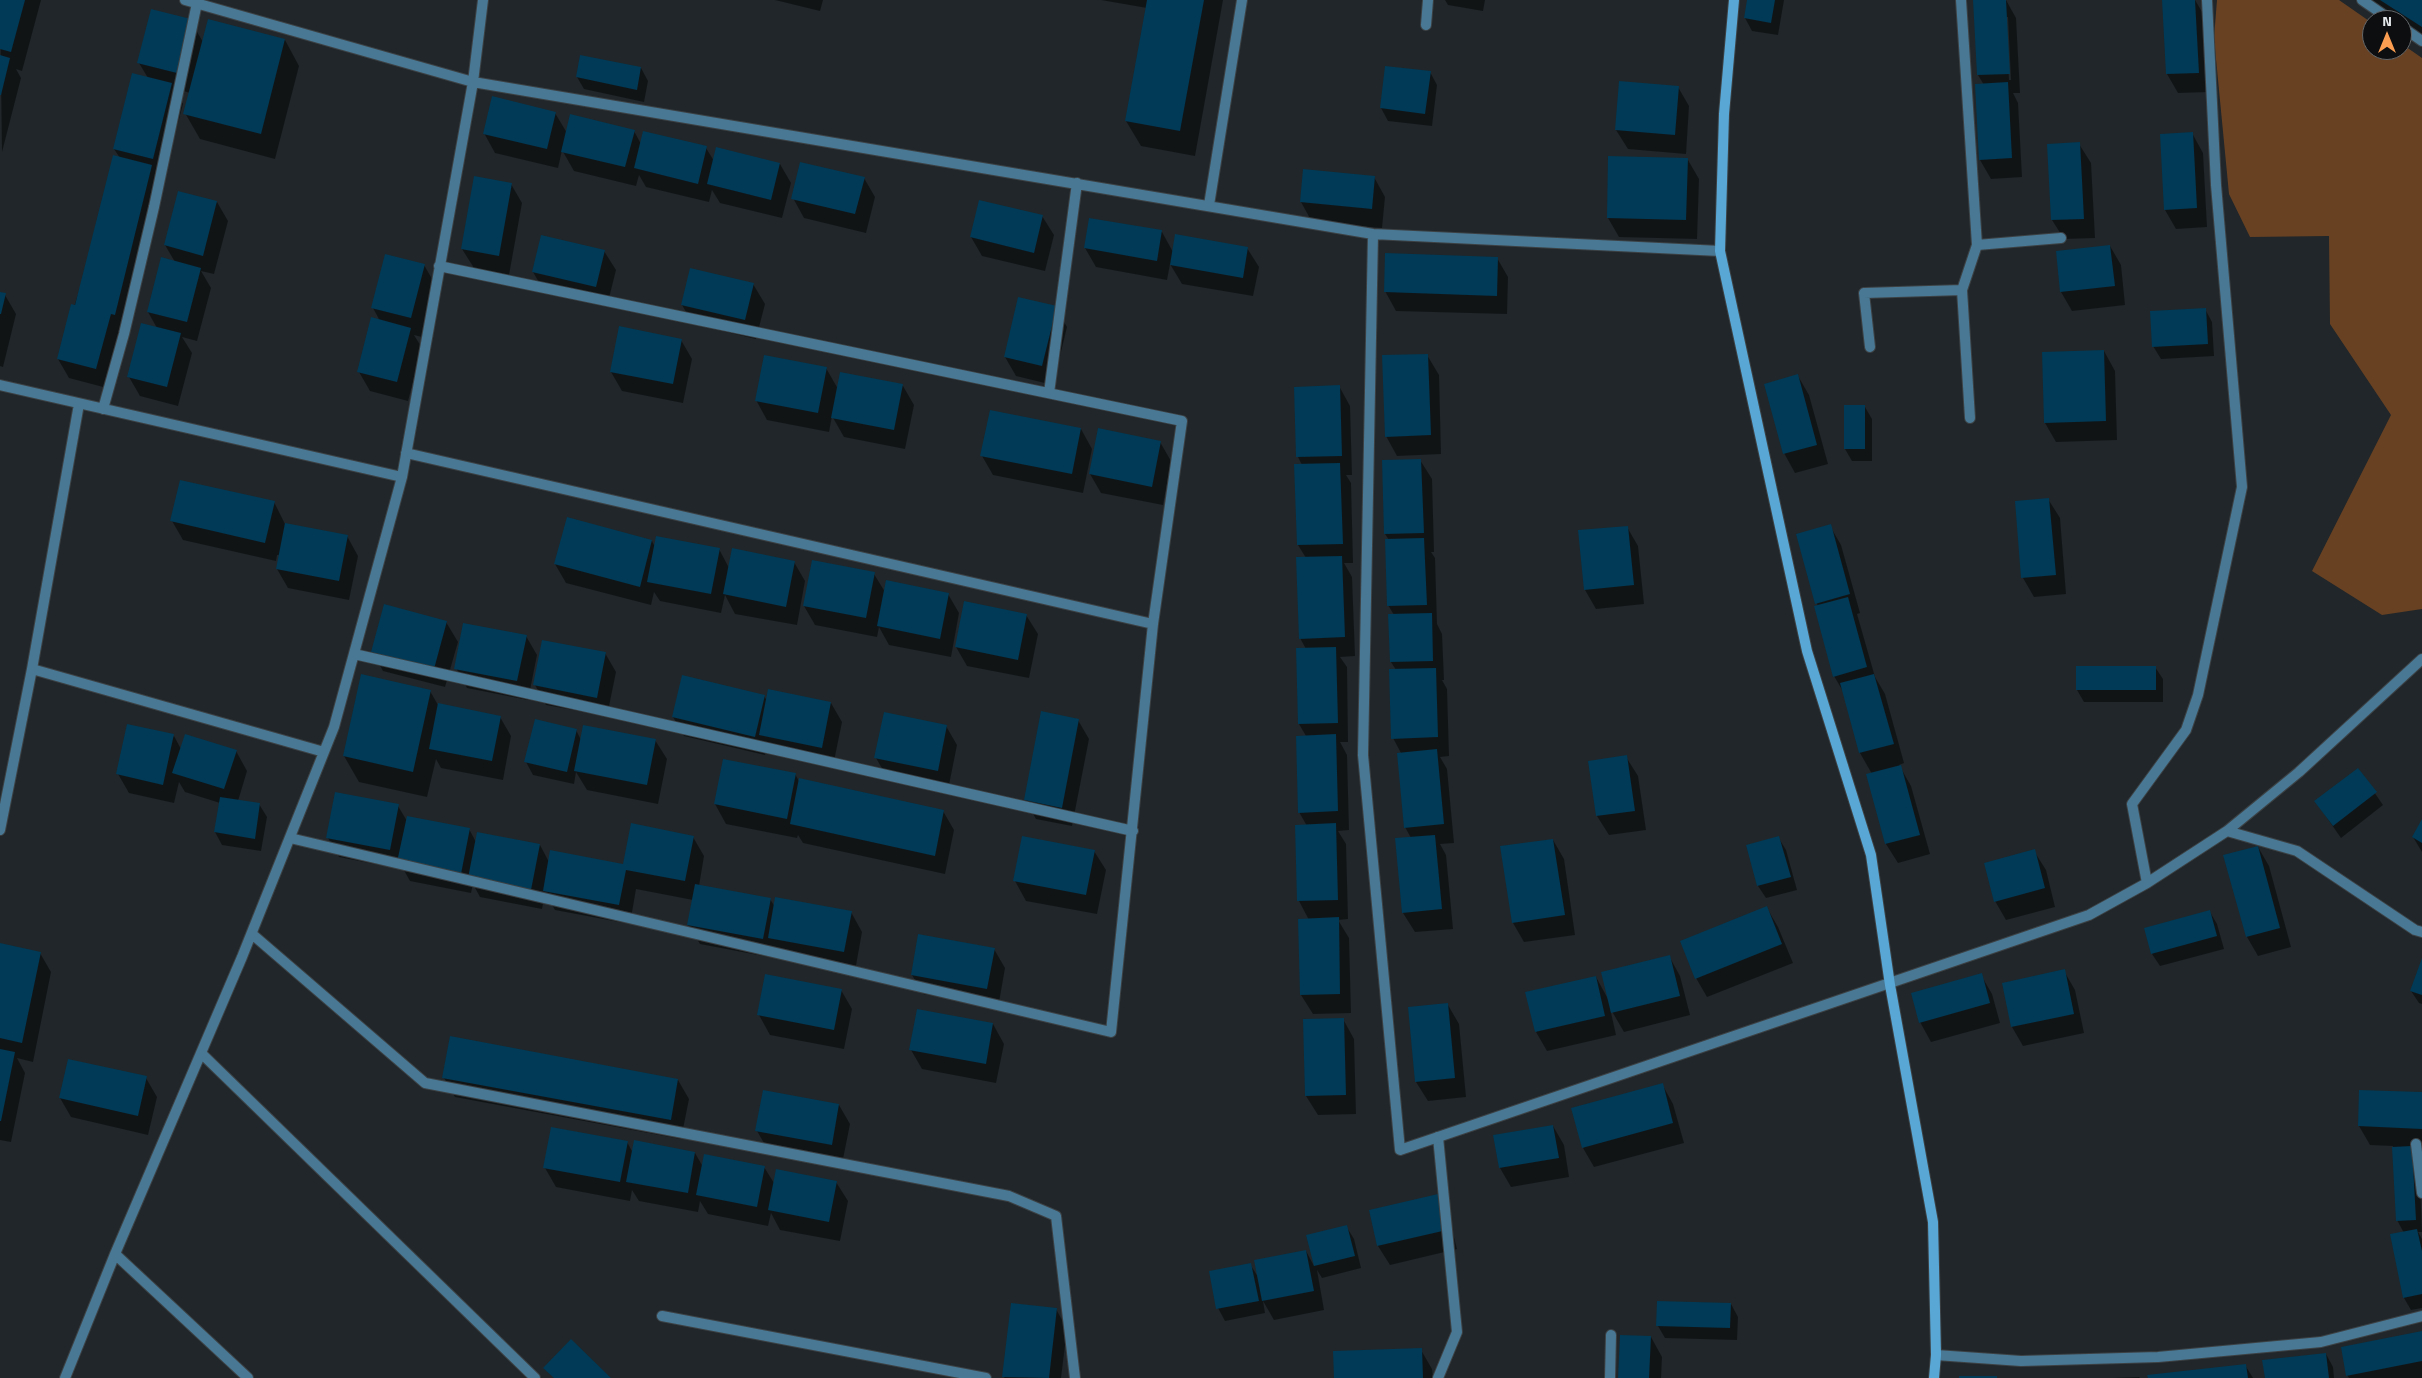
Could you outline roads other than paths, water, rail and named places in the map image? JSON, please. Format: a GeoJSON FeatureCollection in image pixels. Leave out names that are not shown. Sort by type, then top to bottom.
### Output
{"type":"FeatureCollection","features":[{"type":"Feature","properties":{"kind":"street"},"geometry":{"type":"LineString","coordinates":[[185,0],[473,82],[1374,234],[1720,252]]}},
{"type":"Feature","properties":{"kind":"street"},"geometry":{"type":"LineString","coordinates":[[65,1378],[115,1254],[252,934],[334,728],[402,477],[473,82],[483,0]]}},
{"type":"Feature","properties":{"kind":"street"},"geometry":{"type":"LineString","coordinates":[[1209,205],[1242,0]]}},
{"type":"Feature","properties":{"kind":"street"},"geometry":{"type":"LineString","coordinates":[[1426,25],[1428,0]]}},
{"type":"Feature","properties":{"kind":"street"},"geometry":{"type":"LineString","coordinates":[[1734,0],[1724,114],[1720,252],[1806,651],[1871,854],[1890,985],[1933,1222],[1936,1355],[1934,1378]]}},
{"type":"Feature","properties":{"kind":"street"},"geometry":{"type":"LineString","coordinates":[[1961,0],[1976,245],[1962,290],[1970,418]]}},
{"type":"Feature","properties":{"kind":"street"},"geometry":{"type":"LineString","coordinates":[[2147,883],[2132,804],[2186,730],[2198,694],[2242,487],[2217,195],[2207,0]]}},
{"type":"Feature","properties":{"kind":"street"},"geometry":{"type":"LineString","coordinates":[[2362,0],[2376,10]]}},
{"type":"Feature","properties":{"kind":"street"},"geometry":{"type":"LineString","coordinates":[[103,409],[124,334],[154,207],[197,3]]}},
{"type":"Feature","properties":{"kind":"street"},"geometry":{"type":"LineString","coordinates":[[1049,393],[1077,183]]}},
{"type":"Feature","properties":{"kind":"street"},"geometry":{"type":"LineString","coordinates":[[1374,234],[1363,755],[1400,1150],[1890,985],[2089,915],[2147,883],[2227,831],[2299,772],[2422,659]]}},
{"type":"Feature","properties":{"kind":"street"},"geometry":{"type":"LineString","coordinates":[[1976,245],[2061,238]]}},
{"type":"Feature","properties":{"kind":"street"},"geometry":{"type":"LineString","coordinates":[[290,838],[1111,1032],[1153,624],[1182,420],[439,266]]}},
{"type":"Feature","properties":{"kind":"street"},"geometry":{"type":"LineString","coordinates":[[1870,347],[1864,294],[1962,290]]}},
{"type":"Feature","properties":{"kind":"street"},"geometry":{"type":"LineString","coordinates":[[0,385],[402,477]]}},
{"type":"Feature","properties":{"kind":"street"},"geometry":{"type":"LineString","coordinates":[[0,830],[4,787],[32,669],[79,404]]}},
{"type":"Feature","properties":{"kind":"street"},"geometry":{"type":"LineString","coordinates":[[406,453],[1153,624]]}},
{"type":"Feature","properties":{"kind":"street"},"geometry":{"type":"LineString","coordinates":[[354,654],[1133,831]]}},
{"type":"Feature","properties":{"kind":"street"},"geometry":{"type":"LineString","coordinates":[[32,669],[324,752]]}},
{"type":"Feature","properties":{"kind":"street"},"geometry":{"type":"LineString","coordinates":[[2227,831],[2297,851],[2415,930],[2422,932]]}},
{"type":"Feature","properties":{"kind":"street"},"geometry":{"type":"LineString","coordinates":[[252,934],[425,1083],[1009,1196],[1056,1216],[1076,1378]]}},
{"type":"Feature","properties":{"kind":"street"},"geometry":{"type":"LineString","coordinates":[[201,1053],[535,1378]]}},
{"type":"Feature","properties":{"kind":"street"},"geometry":{"type":"LineString","coordinates":[[1438,1137],[1457,1332],[1438,1378]]}},
{"type":"Feature","properties":{"kind":"street"},"geometry":{"type":"LineString","coordinates":[[2416,1144],[2422,1193]]}},
{"type":"Feature","properties":{"kind":"street"},"geometry":{"type":"LineString","coordinates":[[115,1254],[248,1378]]}},
{"type":"Feature","properties":{"kind":"street"},"geometry":{"type":"LineString","coordinates":[[662,1316],[986,1378]]}},
{"type":"Feature","properties":{"kind":"street"},"geometry":{"type":"LineString","coordinates":[[1936,1355],[2021,1361],[2158,1357],[2320,1342],[2422,1316]]}},
{"type":"Feature","properties":{"kind":"street"},"geometry":{"type":"LineString","coordinates":[[1610,1378],[1611,1335]]}}]}
